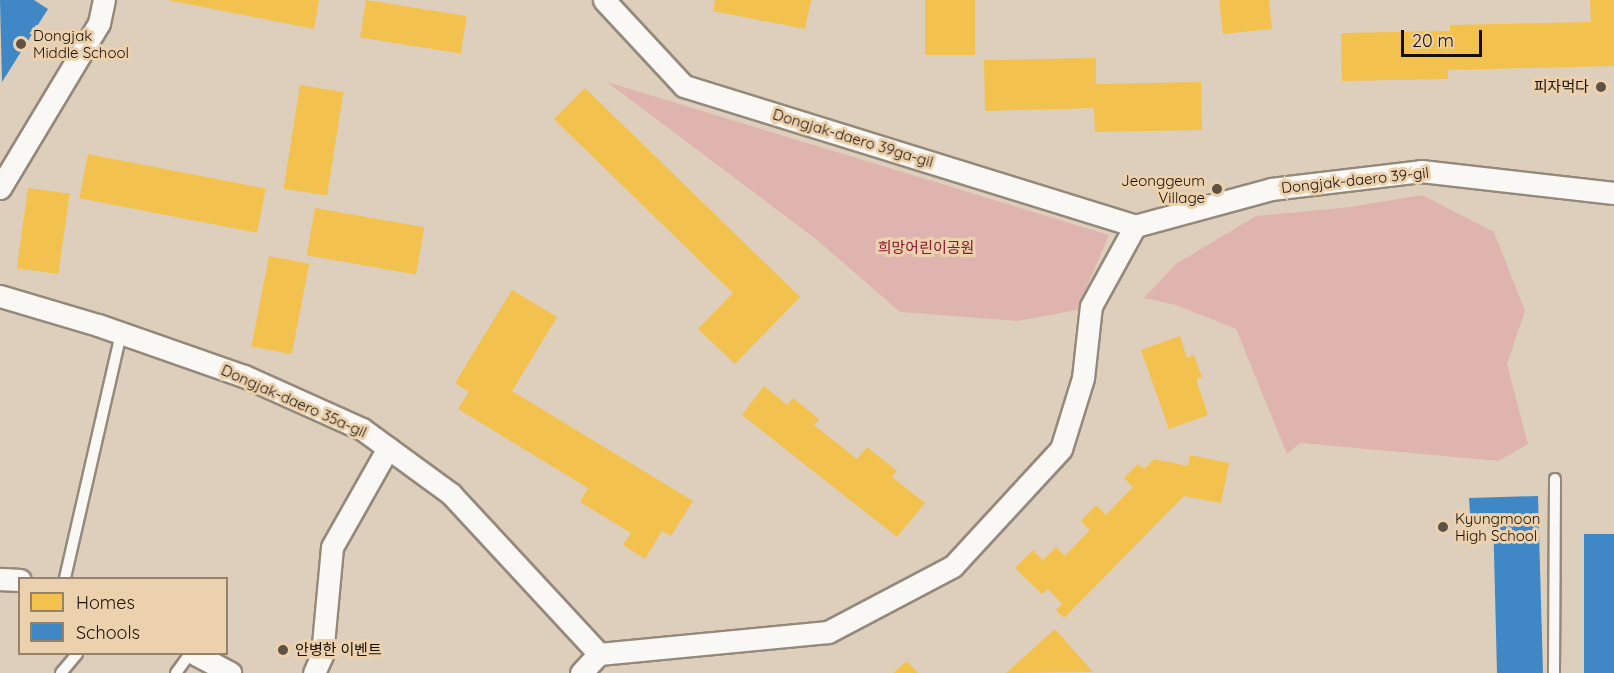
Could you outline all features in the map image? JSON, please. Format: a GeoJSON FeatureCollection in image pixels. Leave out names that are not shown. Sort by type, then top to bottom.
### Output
{"type":"FeatureCollection","features":[{"type":"Feature","properties":{"kind":"street"},"geometry":{"type":"LineString","coordinates":[[0,188],[99,22],[104,0]]}},
{"type":"Feature","properties":{"kind":"street","name":"Dongjak-daero 39ga-gil"},"geometry":{"type":"LineString","coordinates":[[604,0],[684,86],[1135,226]]}},
{"type":"Feature","properties":{"kind":"street","name":"Dongjak-daero 39-gil"},"geometry":{"type":"LineString","coordinates":[[1135,226],[1271,189],[1421,171],[1614,193]]}},
{"type":"Feature","properties":{"kind":"street"},"geometry":{"type":"LineString","coordinates":[[581,673],[599,654],[828,632],[953,566],[1061,449],[1083,378],[1091,306],[1135,226]]}},
{"type":"Feature","properties":{"kind":"street","name":"Dongjak-daero 35a-gil"},"geometry":{"type":"LineString","coordinates":[[0,296],[121,333],[244,376],[362,429],[451,494],[599,654]]}},
{"type":"Feature","properties":{"kind":"street"},"geometry":{"type":"LineString","coordinates":[[314,673],[322,655],[332,547],[388,448]]}},
{"type":"Feature","properties":{"kind":"street"},"geometry":{"type":"LineString","coordinates":[[197,655],[230,673]]}},
{"type":"Feature","properties":{"kind":"lane"},"geometry":{"type":"LineString","coordinates":[[65,577],[121,333]]}},
{"type":"Feature","properties":{"kind":"lane"},"geometry":{"type":"LineString","coordinates":[[1554,673],[1555,479]]}},
{"type":"Feature","properties":{"kind":"lane"},"geometry":{"type":"LineString","coordinates":[[61,673],[76,655]]}},
{"type":"Feature","properties":{"kind":"lane"},"geometry":{"type":"LineString","coordinates":[[176,673],[189,655]]}},
{"type":"Feature","properties":{"kind":"green space","name":"희망어린이공원"},"geometry":{"type":"Polygon","coordinates":[[[607,82],[1109,235],[1077,310],[1018,321],[900,312],[817,240],[607,82]]]}},
{"type":"Feature","properties":{"kind":"green space"},"geometry":{"type":"Polygon","coordinates":[[[1422,195],[1494,232],[1525,311],[1507,364],[1528,444],[1498,461],[1300,443],[1287,454],[1236,329],[1176,305],[1144,298],[1176,264],[1256,216],[1350,207],[1422,195]]]}},
{"type":"Feature","properties":{"kind":"building: Homes"},"geometry":{"type":"Polygon","coordinates":[[[168,0],[319,0],[314,29],[168,0]]]}},
{"type":"Feature","properties":{"kind":"building: Homes"},"geometry":{"type":"Polygon","coordinates":[[[366,0],[467,16],[461,53],[360,38],[366,0]]]}},
{"type":"Feature","properties":{"kind":"building: Homes"},"geometry":{"type":"Polygon","coordinates":[[[715,0],[811,0],[805,29],[713,11],[715,0]]]}},
{"type":"Feature","properties":{"kind":"building: Homes"},"geometry":{"type":"Polygon","coordinates":[[[925,0],[975,0],[975,55],[925,55],[925,0]]]}},
{"type":"Feature","properties":{"kind":"building: Homes"},"geometry":{"type":"Polygon","coordinates":[[[1219,0],[1269,0],[1272,29],[1223,34],[1219,0]]]}},
{"type":"Feature","properties":{"kind":"building: Homes"},"geometry":{"type":"Polygon","coordinates":[[[1590,0],[1614,0],[1614,66],[1448,70],[1448,79],[1342,81],[1341,33],[1450,31],[1450,25],[1591,22],[1590,0]]]}},
{"type":"Feature","properties":{"kind":"building: Homes"},"geometry":{"type":"Polygon","coordinates":[[[1096,58],[1096,84],[1201,82],[1202,130],[1095,132],[1094,108],[985,111],[984,60],[1096,58]]]}},
{"type":"Feature","properties":{"kind":"building: Homes"},"geometry":{"type":"Polygon","coordinates":[[[300,85],[343,92],[327,196],[284,189],[300,85]]]}},
{"type":"Feature","properties":{"kind":"building: Homes"},"geometry":{"type":"Polygon","coordinates":[[[585,88],[800,297],[735,364],[698,329],[733,293],[554,119],[585,88]]]}},
{"type":"Feature","properties":{"kind":"building: Homes"},"geometry":{"type":"Polygon","coordinates":[[[88,154],[266,189],[257,233],[79,198],[88,154]]]}},
{"type":"Feature","properties":{"kind":"building: Homes"},"geometry":{"type":"Polygon","coordinates":[[[28,188],[70,194],[58,274],[17,268],[28,188]]]}},
{"type":"Feature","properties":{"kind":"building: Homes"},"geometry":{"type":"Polygon","coordinates":[[[315,208],[424,227],[416,275],[307,255],[315,208]]]}},
{"type":"Feature","properties":{"kind":"building: Homes"},"geometry":{"type":"Polygon","coordinates":[[[269,256],[309,264],[292,354],[251,346],[269,256]]]}},
{"type":"Feature","properties":{"kind":"building: Homes"},"geometry":{"type":"Polygon","coordinates":[[[512,290],[557,317],[512,391],[693,501],[671,536],[662,531],[645,559],[623,545],[631,533],[580,502],[588,488],[458,409],[469,392],[455,383],[512,290]]]}},
{"type":"Feature","properties":{"kind":"building: Homes"},"geometry":{"type":"Polygon","coordinates":[[[1180,336],[1187,358],[1194,355],[1202,377],[1196,379],[1208,415],[1169,429],[1141,350],[1180,336]]]}},
{"type":"Feature","properties":{"kind":"building: Homes"},"geometry":{"type":"Polygon","coordinates":[[[764,386],[787,405],[793,398],[819,419],[814,425],[857,459],[867,447],[897,471],[892,477],[925,503],[897,537],[742,415],[764,386]]]}},
{"type":"Feature","properties":{"kind":"building: Homes"},"geometry":{"type":"Polygon","coordinates":[[[1190,455],[1229,463],[1221,503],[1184,496],[1064,618],[1056,610],[1062,604],[1048,589],[1042,594],[1015,568],[1033,550],[1043,560],[1056,547],[1065,556],[1090,530],[1081,521],[1096,505],[1106,515],[1133,487],[1124,478],[1138,464],[1144,469],[1154,459],[1188,466],[1190,455]]]}},
{"type":"Feature","properties":{"kind":"building: Homes"},"geometry":{"type":"Polygon","coordinates":[[[1055,629],[1093,672],[1006,673],[1055,629]]]}},
{"type":"Feature","properties":{"kind":"building: Homes"},"geometry":{"type":"Polygon","coordinates":[[[907,661],[918,673],[893,673],[907,661]]]}},
{"type":"Feature","properties":{"kind":"building: Schools"},"geometry":{"type":"Polygon","coordinates":[[[0,0],[34,0],[48,9],[2,82],[0,0]]]}},
{"type":"Feature","properties":{"kind":"building: Schools"},"geometry":{"type":"Polygon","coordinates":[[[1538,496],[1543,673],[1497,673],[1493,513],[1470,514],[1469,498],[1538,496]]]}},
{"type":"Feature","properties":{"kind":"building: Schools"},"geometry":{"type":"Polygon","coordinates":[[[1584,534],[1614,534],[1614,673],[1584,673],[1584,534]]]}},
{"type":"Feature","properties":{"kind":"place","name":"Dongjak Middle School"},"geometry":{"type":"Point","coordinates":[21,44]}},
{"type":"Feature","properties":{"kind":"place","name":"피자먹다"},"geometry":{"type":"Point","coordinates":[1601,87]}},
{"type":"Feature","properties":{"kind":"place","name":"Jeonggeum Village"},"geometry":{"type":"Point","coordinates":[1217,189]}},
{"type":"Feature","properties":{"kind":"place","name":"Kyungmoon High School"},"geometry":{"type":"Point","coordinates":[1443,527]}},
{"type":"Feature","properties":{"kind":"place","name":"안병한 이벤트"},"geometry":{"type":"Point","coordinates":[283,650]}}]}
